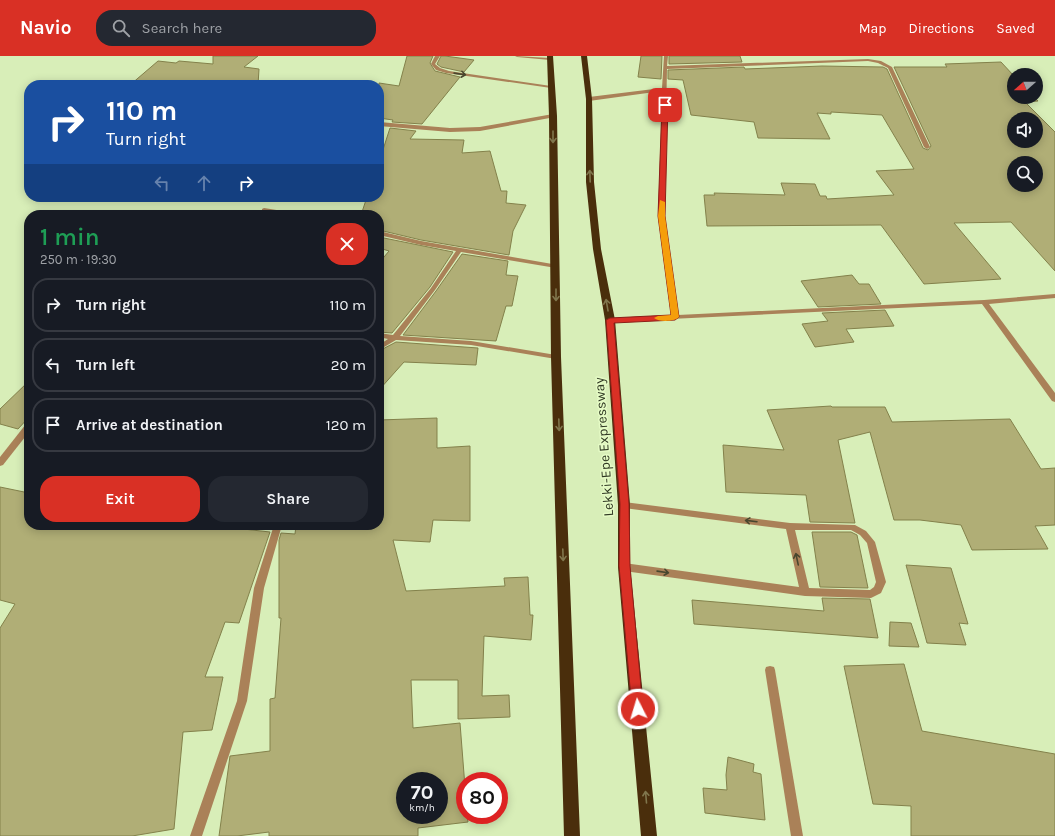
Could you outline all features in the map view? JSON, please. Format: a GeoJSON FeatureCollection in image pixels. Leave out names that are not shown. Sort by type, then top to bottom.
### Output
{"type":"FeatureCollection","features":[{"type":"Feature","properties":{"kind":"highway","name":"Lekki-Epe Expressway"},"geometry":{"type":"LineString","coordinates":[[584,56],[589,99],[590,182],[597,249],[610,320],[624,504],[624,566],[649,836]]}},
{"type":"Feature","properties":{"kind":"highway"},"geometry":{"type":"LineString","coordinates":[[550,57],[553,116],[556,357],[572,836]]}},
{"type":"Feature","properties":{"kind":"street"},"geometry":{"type":"LineString","coordinates":[[438,56],[433,64],[438,69],[448,72],[551,87]]}},
{"type":"Feature","properties":{"kind":"street"},"geometry":{"type":"LineString","coordinates":[[517,56],[550,57]]}},
{"type":"Feature","properties":{"kind":"street"},"geometry":{"type":"LineString","coordinates":[[666,56],[662,216],[675,317]]}},
{"type":"Feature","properties":{"kind":"street"},"geometry":{"type":"LineString","coordinates":[[665,68],[868,60],[879,62],[890,67],[927,147]]}},
{"type":"Feature","properties":{"kind":"street"},"geometry":{"type":"LineString","coordinates":[[589,99],[666,89]]}},
{"type":"Feature","properties":{"kind":"street"},"geometry":{"type":"LineString","coordinates":[[384,124],[450,130],[480,129],[512,122],[553,116]]}},
{"type":"Feature","properties":{"kind":"street"},"geometry":{"type":"LineString","coordinates":[[384,234],[421,243],[556,266]]}},
{"type":"Feature","properties":{"kind":"street"},"geometry":{"type":"LineString","coordinates":[[384,345],[395,338],[433,289],[460,249]]}},
{"type":"Feature","properties":{"kind":"street"},"geometry":{"type":"LineString","coordinates":[[610,320],[984,302],[1055,296]]}},
{"type":"Feature","properties":{"kind":"street"},"geometry":{"type":"LineString","coordinates":[[984,302],[1055,399]]}},
{"type":"Feature","properties":{"kind":"street"},"geometry":{"type":"LineString","coordinates":[[384,336],[395,338],[471,342],[556,357]]}},
{"type":"Feature","properties":{"kind":"street"},"geometry":{"type":"LineString","coordinates":[[0,463],[24,432]]}},
{"type":"Feature","properties":{"kind":"street"},"geometry":{"type":"LineString","coordinates":[[624,504],[790,526],[852,528],[863,533],[871,542],[881,582],[878,590],[871,594],[805,592],[624,566]]}},
{"type":"Feature","properties":{"kind":"street"},"geometry":{"type":"LineString","coordinates":[[790,526],[805,592]]}},
{"type":"Feature","properties":{"kind":"street"},"geometry":{"type":"LineString","coordinates":[[196,836],[242,702],[259,588],[276,530]]}},
{"type":"Feature","properties":{"kind":"street"},"geometry":{"type":"LineString","coordinates":[[770,670],[797,836]]}},
{"type":"Feature","properties":{"kind":"building"},"geometry":{"type":"Polygon","coordinates":[[[213,56],[258,56],[244,67],[259,69],[258,80],[136,80],[158,61],[213,64],[213,56]]]}},
{"type":"Feature","properties":{"kind":"building"},"geometry":{"type":"Polygon","coordinates":[[[407,56],[433,56],[430,63],[435,71],[460,77],[422,124],[392,122],[393,120],[384,119],[384,84],[399,86],[407,56]]]}},
{"type":"Feature","properties":{"kind":"building"},"geometry":{"type":"Polygon","coordinates":[[[441,56],[474,60],[464,72],[441,67],[437,64],[441,56]]]}},
{"type":"Feature","properties":{"kind":"building"},"geometry":{"type":"Polygon","coordinates":[[[641,56],[662,56],[661,79],[638,77],[641,56]]]}},
{"type":"Feature","properties":{"kind":"building"},"geometry":{"type":"Polygon","coordinates":[[[669,56],[740,56],[742,62],[669,64],[669,56]]]}},
{"type":"Feature","properties":{"kind":"building"},"geometry":{"type":"Polygon","coordinates":[[[1001,62],[1007,68],[1007,104],[1027,104],[1035,112],[1007,112],[1007,148],[1043,148],[1043,120],[1055,132],[1055,271],[1011,222],[954,223],[1001,279],[924,284],[881,225],[707,226],[704,195],[715,195],[714,193],[785,195],[781,183],[815,184],[820,196],[826,196],[827,199],[894,195],[876,171],[914,169],[882,115],[831,112],[831,114],[817,113],[830,139],[758,138],[754,122],[691,115],[683,80],[668,79],[668,70],[744,67],[745,69],[822,66],[883,67],[887,69],[923,148],[928,150],[931,146],[894,67],[947,67],[945,64],[1001,62]]]}},
{"type":"Feature","properties":{"kind":"building"},"geometry":{"type":"Polygon","coordinates":[[[390,128],[416,131],[410,139],[464,140],[462,153],[490,151],[501,191],[507,191],[506,203],[526,205],[513,231],[509,255],[421,240],[384,231],[384,210],[363,210],[365,202],[384,202],[384,147],[390,128]]]}},
{"type":"Feature","properties":{"kind":"building"},"geometry":{"type":"Polygon","coordinates":[[[384,238],[453,252],[430,287],[392,333],[384,332],[384,257],[389,251],[384,250],[384,238]]]}},
{"type":"Feature","properties":{"kind":"building"},"geometry":{"type":"Polygon","coordinates":[[[462,254],[508,261],[506,275],[518,276],[512,306],[506,306],[496,341],[403,335],[436,291],[462,254]]]}},
{"type":"Feature","properties":{"kind":"building"},"geometry":{"type":"Polygon","coordinates":[[[852,275],[859,284],[869,284],[881,304],[818,307],[801,281],[852,275]]]}},
{"type":"Feature","properties":{"kind":"building"},"geometry":{"type":"Polygon","coordinates":[[[885,310],[894,326],[846,329],[854,342],[815,347],[802,324],[828,321],[822,313],[885,310]]]}},
{"type":"Feature","properties":{"kind":"building"},"geometry":{"type":"Polygon","coordinates":[[[396,342],[478,348],[476,365],[404,362],[384,384],[384,348],[396,342]]]}},
{"type":"Feature","properties":{"kind":"building"},"geometry":{"type":"Polygon","coordinates":[[[24,386],[24,422],[18,429],[0,424],[0,409],[24,386]]]}},
{"type":"Feature","properties":{"kind":"building"},"geometry":{"type":"Polygon","coordinates":[[[831,406],[885,407],[892,422],[1010,419],[1041,469],[1055,468],[1055,525],[1035,526],[1048,549],[972,550],[961,525],[920,520],[894,520],[870,432],[838,440],[855,523],[810,522],[806,495],[726,492],[723,445],[784,450],[767,410],[831,406]]]}},
{"type":"Feature","properties":{"kind":"building"},"geometry":{"type":"Polygon","coordinates":[[[437,418],[437,448],[470,446],[470,521],[433,520],[430,542],[393,540],[406,591],[505,586],[504,578],[528,577],[530,615],[533,615],[531,640],[484,636],[482,696],[509,695],[510,717],[458,719],[458,680],[411,680],[413,728],[460,723],[464,772],[456,772],[456,823],[418,828],[418,836],[269,836],[269,832],[237,836],[219,836],[230,756],[270,751],[270,699],[275,698],[281,618],[279,618],[279,540],[281,533],[295,534],[295,530],[384,530],[384,420],[437,418]]]}},
{"type":"Feature","properties":{"kind":"building"},"geometry":{"type":"Polygon","coordinates":[[[0,487],[24,492],[24,530],[252,530],[270,532],[239,623],[225,622],[205,677],[223,677],[212,730],[183,732],[174,829],[132,836],[0,836],[0,628],[15,604],[0,600],[0,487]]]}},
{"type":"Feature","properties":{"kind":"building"},"geometry":{"type":"Polygon","coordinates":[[[812,532],[851,532],[857,535],[868,588],[820,587],[812,532]]]}},
{"type":"Feature","properties":{"kind":"building"},"geometry":{"type":"Polygon","coordinates":[[[906,565],[951,568],[968,624],[959,623],[966,645],[927,643],[906,565]]]}},
{"type":"Feature","properties":{"kind":"building"},"geometry":{"type":"Polygon","coordinates":[[[822,598],[870,599],[878,638],[694,624],[692,600],[824,611],[822,598]]]}},
{"type":"Feature","properties":{"kind":"building"},"geometry":{"type":"Polygon","coordinates":[[[890,622],[911,623],[919,647],[889,646],[890,622]]]}},
{"type":"Feature","properties":{"kind":"building"},"geometry":{"type":"Polygon","coordinates":[[[904,664],[922,731],[1055,754],[1055,836],[911,836],[911,806],[873,804],[844,666],[904,664]]]}},
{"type":"Feature","properties":{"kind":"building"},"geometry":{"type":"Polygon","coordinates":[[[728,757],[754,764],[753,772],[761,774],[765,820],[705,813],[703,788],[727,790],[726,775],[728,757]]]}},
{"type":"Feature","properties":{"kind":"slow traffic"},"geometry":{"type":"LineString","coordinates":[[658,318],[675,317],[662,216],[662,202]]}},
{"type":"Feature","properties":{"kind":"route"},"geometry":{"type":"LineString","coordinates":[[638,709],[624,566],[624,504],[610,320],[675,317],[662,216],[665,105]]}}]}
